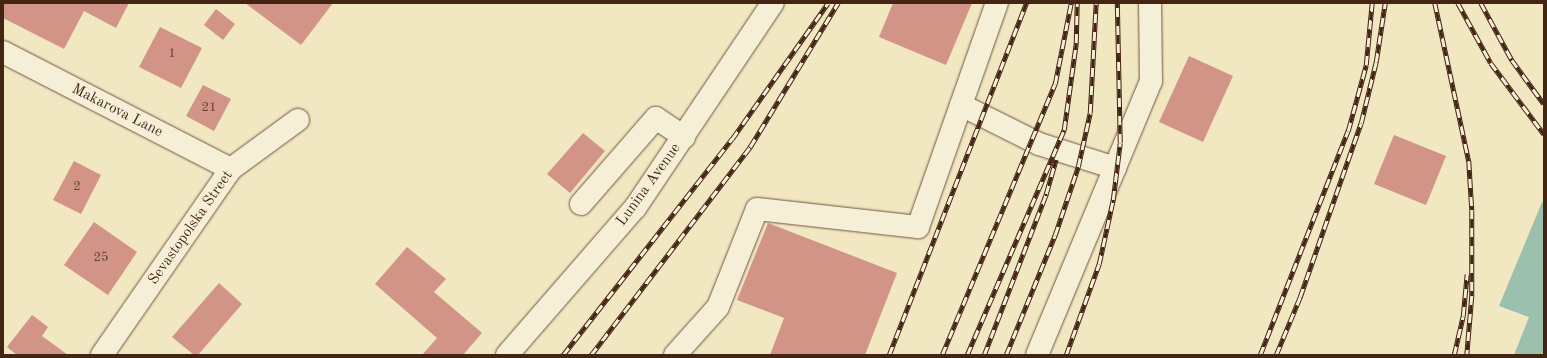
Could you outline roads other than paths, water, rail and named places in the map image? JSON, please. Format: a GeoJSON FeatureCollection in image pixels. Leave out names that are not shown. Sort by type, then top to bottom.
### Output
{"type":"FeatureCollection","features":[{"type":"Feature","properties":{"kind":"street","name":"Lunina Avenue"},"geometry":{"type":"LineString","coordinates":[[508,355],[635,208],[773,3]]}},
{"type":"Feature","properties":{"kind":"street"},"geometry":{"type":"LineString","coordinates":[[675,355],[718,307],[757,209],[918,227],[997,3]]}},
{"type":"Feature","properties":{"kind":"street"},"geometry":{"type":"LineString","coordinates":[[1037,355],[1151,81],[1150,3]]}},
{"type":"Feature","properties":{"kind":"street","name":"Makarova Lane"},"geometry":{"type":"LineString","coordinates":[[3,52],[231,169]]}},
{"type":"Feature","properties":{"kind":"street"},"geometry":{"type":"LineString","coordinates":[[961,105],[1039,144],[1115,168]]}},
{"type":"Feature","properties":{"kind":"street"},"geometry":{"type":"LineString","coordinates":[[581,204],[656,118],[684,136]]}},
{"type":"Feature","properties":{"kind":"street","name":"Sevastopolska Street"},"geometry":{"type":"LineString","coordinates":[[102,355],[231,169],[298,120]]}},
{"type":"Feature","properties":{"kind":"railway"},"geometry":{"type":"LineString","coordinates":[[563,355],[732,139],[828,3]]}},
{"type":"Feature","properties":{"kind":"railway"},"geometry":{"type":"LineString","coordinates":[[591,355],[750,147],[838,3]]}},
{"type":"Feature","properties":{"kind":"railway"},"geometry":{"type":"LineString","coordinates":[[889,355],[1026,3]]}},
{"type":"Feature","properties":{"kind":"railway"},"geometry":{"type":"LineString","coordinates":[[942,355],[1055,84],[1071,3]]}},
{"type":"Feature","properties":{"kind":"railway"},"geometry":{"type":"LineString","coordinates":[[967,355],[1064,130],[1076,43],[1077,3]]}},
{"type":"Feature","properties":{"kind":"railway"},"geometry":{"type":"LineString","coordinates":[[1006,355],[1055,235],[1078,167],[1090,113],[1096,3]]}},
{"type":"Feature","properties":{"kind":"railway"},"geometry":{"type":"LineString","coordinates":[[1066,355],[1099,264],[1113,200],[1120,143],[1117,3]]}},
{"type":"Feature","properties":{"kind":"railway"},"geometry":{"type":"LineString","coordinates":[[1260,355],[1348,131],[1366,65],[1372,3]]}},
{"type":"Feature","properties":{"kind":"railway"},"geometry":{"type":"LineString","coordinates":[[1276,355],[1300,297],[1361,123],[1376,62],[1385,3]]}},
{"type":"Feature","properties":{"kind":"railway"},"geometry":{"type":"LineString","coordinates":[[1435,3],[1469,161],[1472,210],[1472,296],[1467,355]]}},
{"type":"Feature","properties":{"kind":"railway"},"geometry":{"type":"LineString","coordinates":[[1458,3],[1491,63],[1544,134]]}},
{"type":"Feature","properties":{"kind":"railway"},"geometry":{"type":"LineString","coordinates":[[1481,3],[1512,60],[1544,104]]}},
{"type":"Feature","properties":{"kind":"railway"},"geometry":{"type":"LineString","coordinates":[[984,355],[1046,194],[1056,159]]}},
{"type":"Feature","properties":{"kind":"railway"},"geometry":{"type":"LineString","coordinates":[[1454,355],[1463,316],[1467,274]]}}]}
